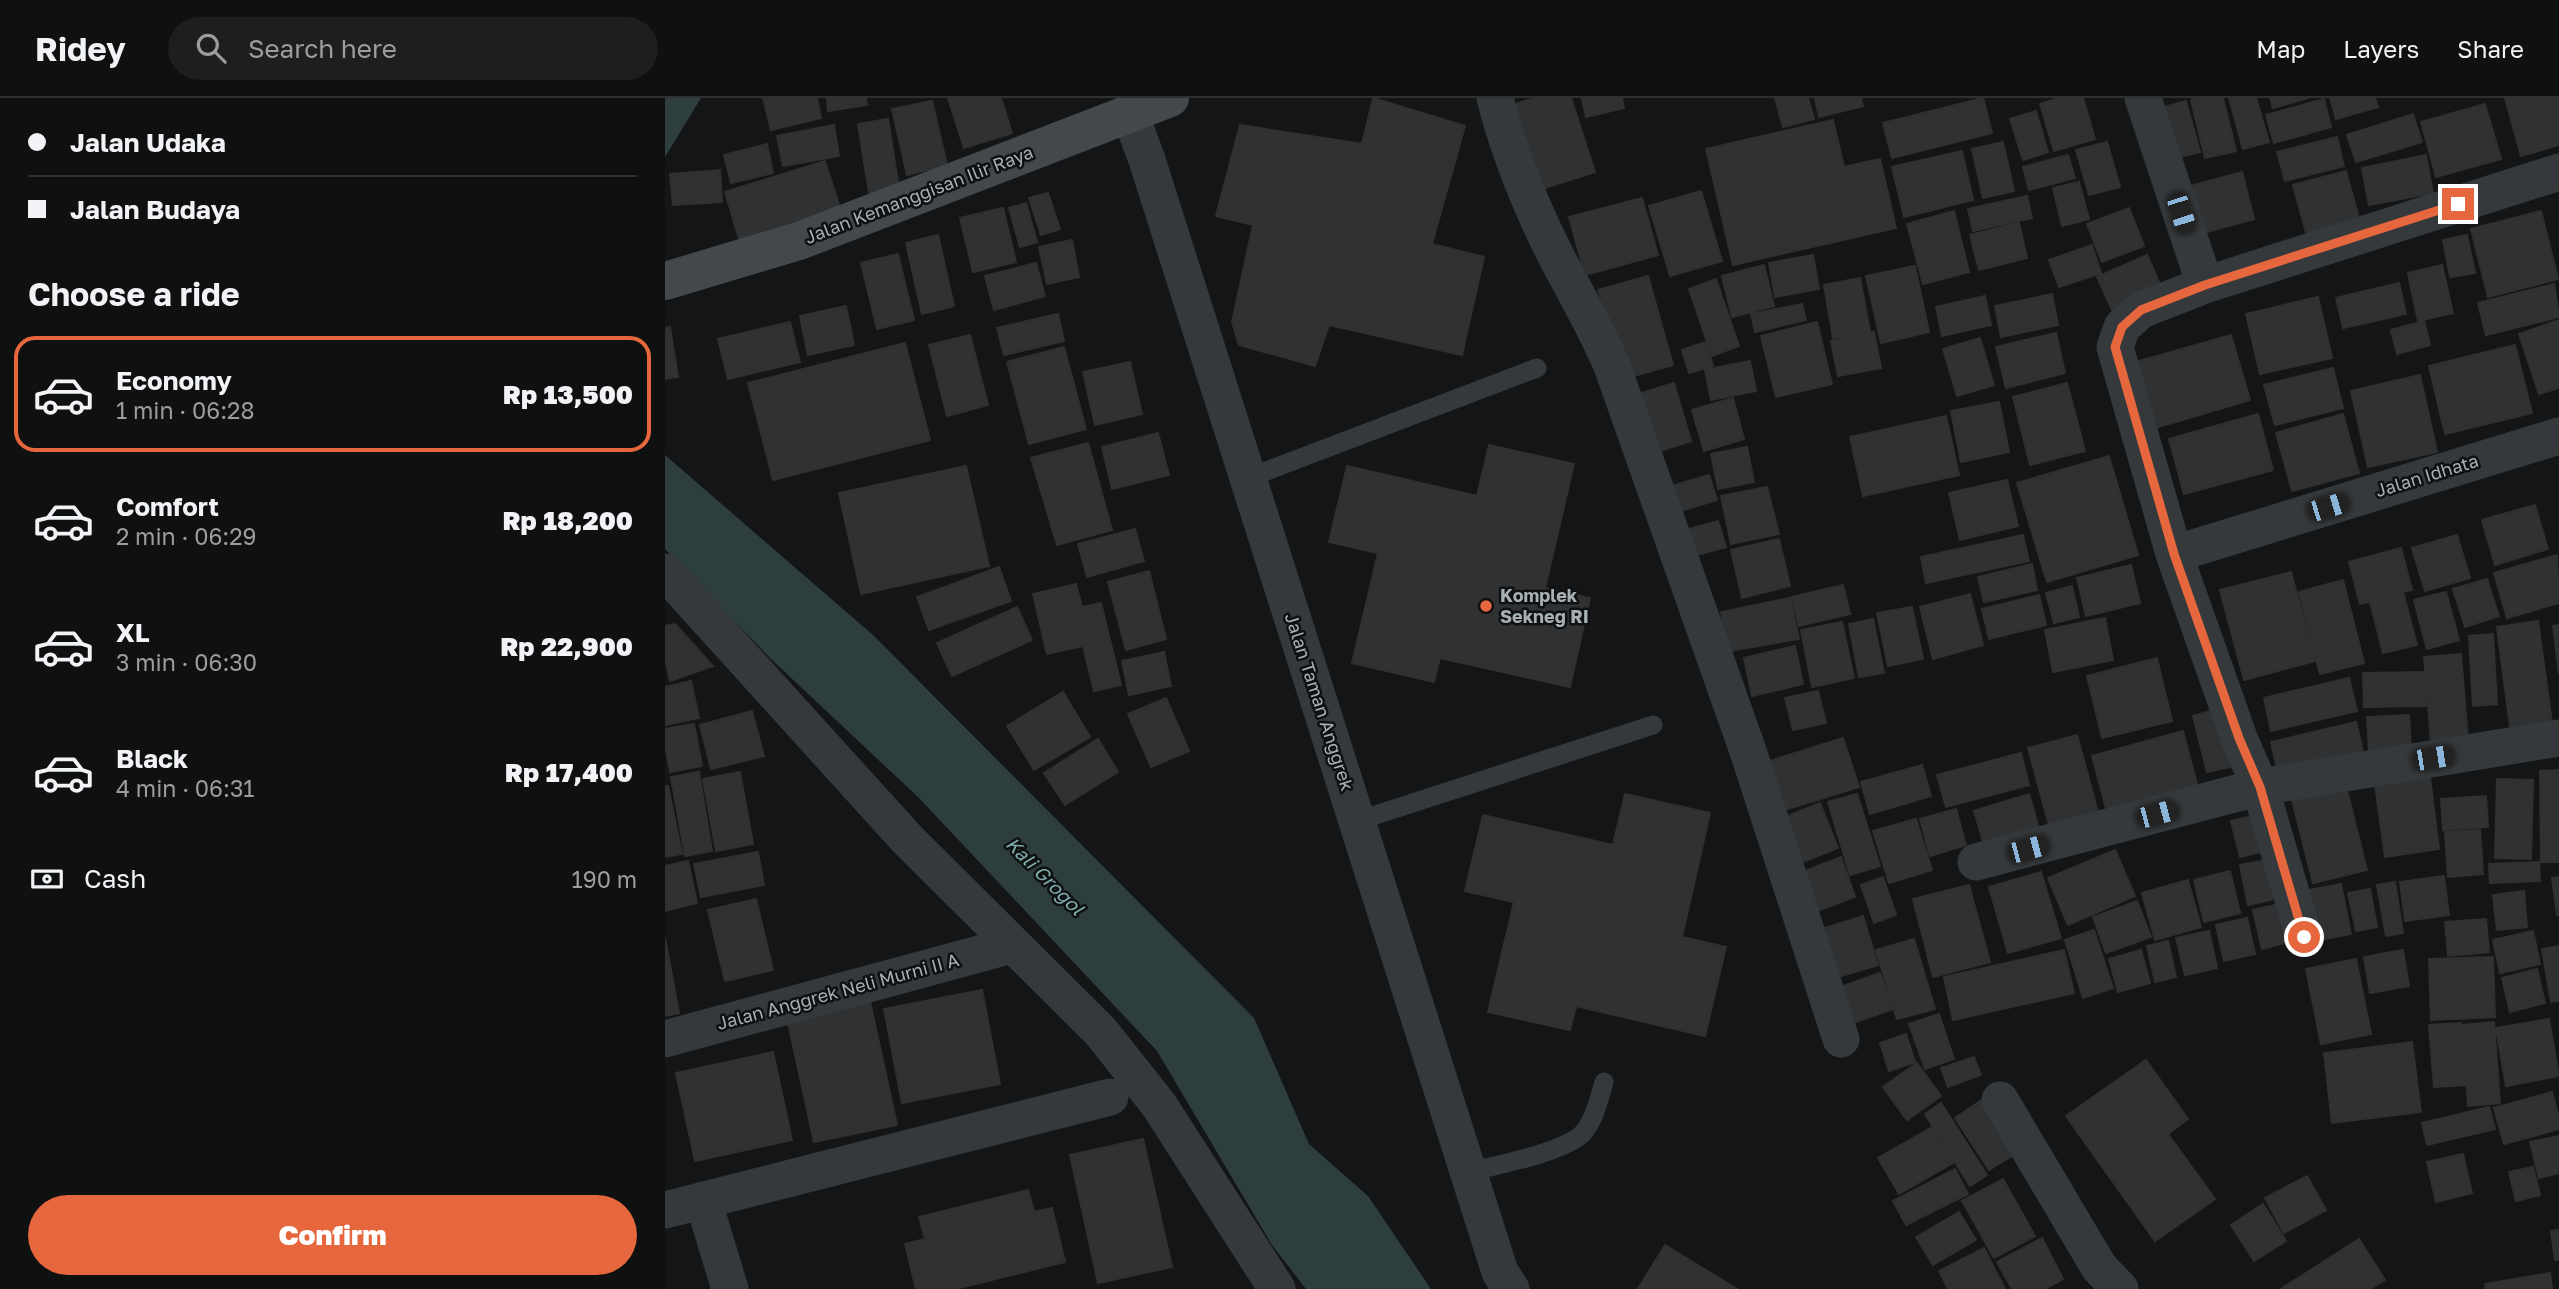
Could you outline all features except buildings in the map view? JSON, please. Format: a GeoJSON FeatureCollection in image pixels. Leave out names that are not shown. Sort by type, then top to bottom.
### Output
{"type":"FeatureCollection","features":[{"type":"Feature","properties":{"kind":"street"},"geometry":{"type":"LineString","coordinates":[[1495,98],[1536,212],[1558,259],[1590,316],[1612,366],[1748,751],[1841,1039]]}},
{"type":"Feature","properties":{"kind":"street"},"geometry":{"type":"LineString","coordinates":[[2143,98],[2205,285]]}},
{"type":"Feature","properties":{"kind":"street","name":"Jalan Kemanggisan Ilir Raya"},"geometry":{"type":"LineString","coordinates":[[665,281],[799,242],[1156,103]]}},
{"type":"Feature","properties":{"kind":"street","name":"Jalan Taman Anggrek"},"geometry":{"type":"LineString","coordinates":[[1156,103],[1147,160],[1500,1272],[1511,1289]]}},
{"type":"Feature","properties":{"kind":"street"},"geometry":{"type":"LineString","coordinates":[[2304,937],[2260,787],[2239,738],[2174,554],[2115,347],[2122,327],[2141,310],[2205,285],[2559,172]]}},
{"type":"Feature","properties":{"kind":"street","name":"Jalan Idhata"},"geometry":{"type":"LineString","coordinates":[[2174,554],[2559,436]]}},
{"type":"Feature","properties":{"kind":"street"},"geometry":{"type":"LineString","coordinates":[[665,572],[907,839],[1101,1032],[1159,1105],[1277,1289]]}},
{"type":"Feature","properties":{"kind":"street"},"geometry":{"type":"LineString","coordinates":[[1976,862],[2260,787],[2559,738]]}},
{"type":"Feature","properties":{"kind":"street","name":"Jalan Anggrek Neli Murni II A"},"geometry":{"type":"LineString","coordinates":[[665,1039],[1012,945]]}},
{"type":"Feature","properties":{"kind":"street"},"geometry":{"type":"LineString","coordinates":[[665,1210],[1109,1097]]}},
{"type":"Feature","properties":{"kind":"street"},"geometry":{"type":"LineString","coordinates":[[2000,1100],[2099,1267],[2120,1289]]}},
{"type":"Feature","properties":{"kind":"street"},"geometry":{"type":"LineString","coordinates":[[703,1200],[730,1289]]}},
{"type":"Feature","properties":{"kind":"lane"},"geometry":{"type":"LineString","coordinates":[[1248,478],[1537,368]]}},
{"type":"Feature","properties":{"kind":"lane"},"geometry":{"type":"LineString","coordinates":[[1357,821],[1653,725]]}},
{"type":"Feature","properties":{"kind":"lane"},"geometry":{"type":"LineString","coordinates":[[1469,1172],[1560,1147],[1582,1134],[1594,1117],[1604,1082]]}},
{"type":"Feature","properties":{"kind":"water"},"geometry":{"type":"Polygon","coordinates":[[[665,98],[701,98],[665,157],[665,98]]]}},
{"type":"Feature","properties":{"kind":"water","name":"Kali Grogol"},"geometry":{"type":"Polygon","coordinates":[[[665,455],[873,635],[1254,1018],[1309,1144],[1368,1196],[1431,1289],[1306,1289],[1272,1245],[1157,1051],[919,798],[772,660],[665,549],[665,455]]]}},
{"type":"Feature","properties":{"kind":"place","name":"Komplek Sekneg RI"},"geometry":{"type":"Point","coordinates":[1486,606]}},
{"type":"Feature","properties":{"kind":"route"},"geometry":{"type":"LineString","coordinates":[[2304,937],[2260,787],[2239,738],[2174,554],[2115,347],[2122,327],[2141,310],[2205,285],[2458,204]]}}]}
